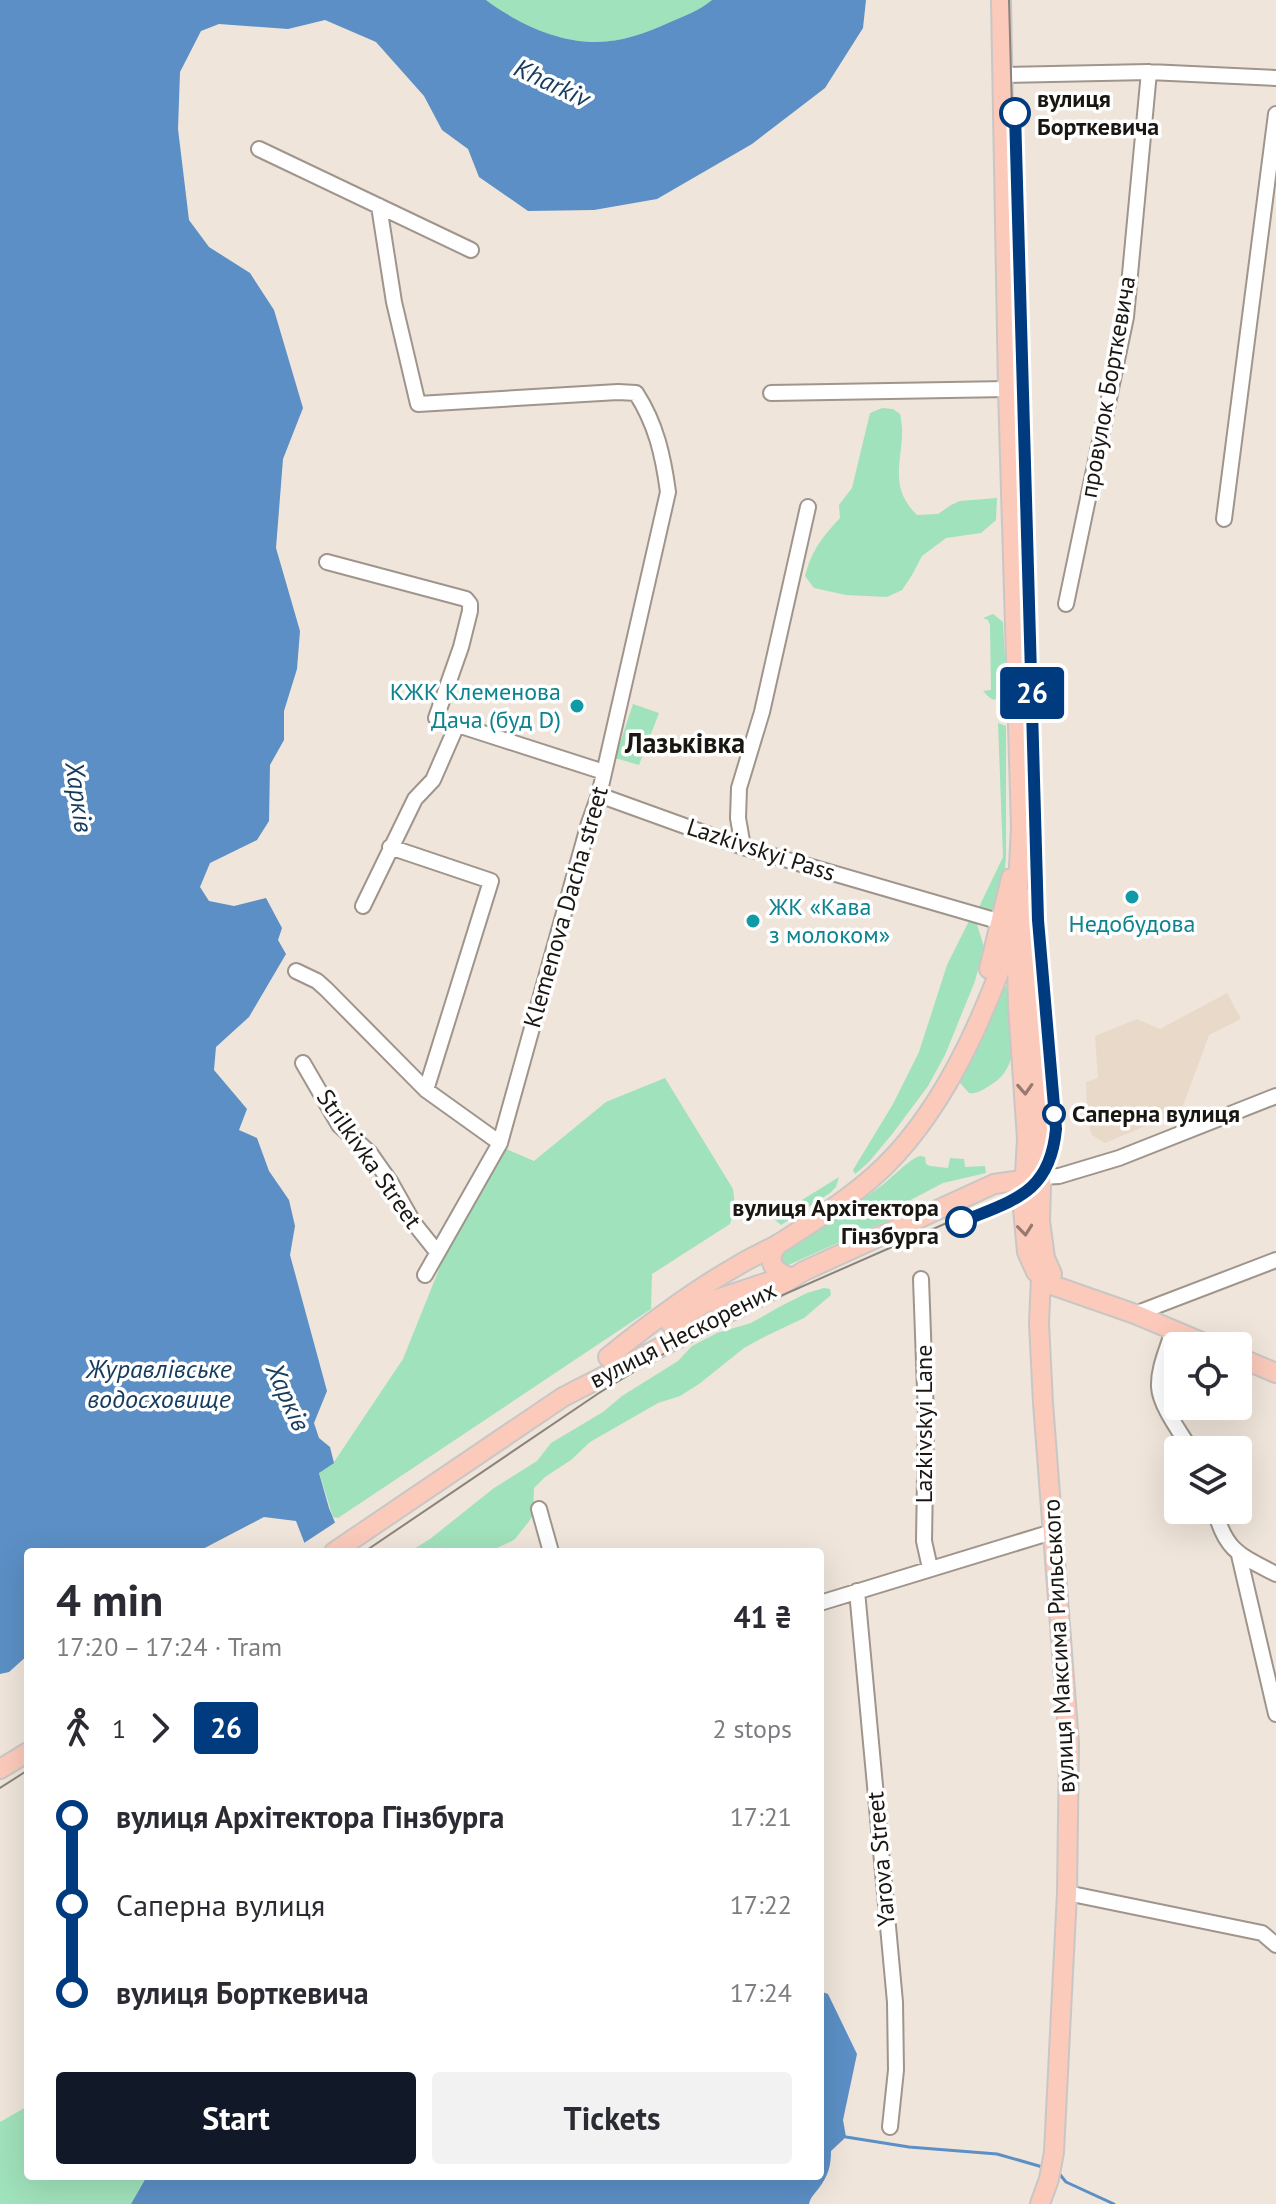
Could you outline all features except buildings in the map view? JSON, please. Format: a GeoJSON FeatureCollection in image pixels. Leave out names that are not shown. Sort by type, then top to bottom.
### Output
{"type":"FeatureCollection","features":[{"type":"Feature","properties":{"kind":"main road"},"geometry":{"type":"LineString","coordinates":[[1001,0],[1021,845],[1029,921],[1024,985]]}},
{"type":"Feature","properties":{"kind":"main road"},"geometry":{"type":"LineString","coordinates":[[612,1363],[705,1303],[778,1244],[855,1191],[888,1163],[919,1125],[963,1052],[995,983],[1009,924],[1021,845]]}},
{"type":"Feature","properties":{"kind":"main road"},"geometry":{"type":"LineString","coordinates":[[963,1052],[990,968],[1009,924],[1022,904],[1025,879]]}},
{"type":"Feature","properties":{"kind":"main road"},"geometry":{"type":"LineString","coordinates":[[1009,924],[1023,936],[1024,985]]}},
{"type":"Feature","properties":{"kind":"main road"},"geometry":{"type":"LineString","coordinates":[[995,983],[1024,985]]}},
{"type":"Feature","properties":{"kind":"main road","name":"вулиця Максима Рильського"},"geometry":{"type":"LineString","coordinates":[[1024,985],[1043,1114],[1033,1178],[1023,1209],[1031,1264],[1044,1271],[1039,1323],[1069,1743],[1067,1893],[1054,2152],[1044,2203]]}},
{"type":"Feature","properties":{"kind":"main road","name":"вулиця Нескорених"},"geometry":{"type":"LineString","coordinates":[[705,1303],[794,1274],[994,1184],[1033,1178]]}},
{"type":"Feature","properties":{"kind":"main road"},"geometry":{"type":"LineString","coordinates":[[778,1244],[772,1252],[772,1264],[776,1269],[794,1274]]}},
{"type":"Feature","properties":{"kind":"main road"},"geometry":{"type":"LineString","coordinates":[[612,1363],[649,1323],[736,1266],[778,1244]]}},
{"type":"Feature","properties":{"kind":"main road"},"geometry":{"type":"LineString","coordinates":[[1044,1271],[1063,1289],[1178,1332]]}},
{"type":"Feature","properties":{"kind":"main road","name":"вулиця Нескорених"},"geometry":{"type":"LineString","coordinates":[[340,1548],[612,1363],[767,1293],[794,1274]]}},
{"type":"Feature","properties":{"kind":"main road"},"geometry":{"type":"LineString","coordinates":[[1252,1363],[1276,1373]]}},
{"type":"Feature","properties":{"kind":"main road"},"geometry":{"type":"LineString","coordinates":[[0,1769],[24,1754]]}},
{"type":"Feature","properties":{"kind":"street"},"geometry":{"type":"LineString","coordinates":[[1003,75],[1149,72],[1276,78]]}},
{"type":"Feature","properties":{"kind":"street","name":"провулок Борткевича"},"geometry":{"type":"LineString","coordinates":[[1066,604],[1126,317],[1149,72]]}},
{"type":"Feature","properties":{"kind":"street"},"geometry":{"type":"LineString","coordinates":[[1224,519],[1276,114]]}},
{"type":"Feature","properties":{"kind":"street"},"geometry":{"type":"LineString","coordinates":[[259,149],[471,250]]}},
{"type":"Feature","properties":{"kind":"street","name":"Klemenova Dacha street"},"geometry":{"type":"LineString","coordinates":[[379,206],[394,302],[418,404],[636,393],[652,418],[668,492],[599,795],[500,1143],[425,1275]]}},
{"type":"Feature","properties":{"kind":"street"},"geometry":{"type":"LineString","coordinates":[[771,393],[1008,389]]}},
{"type":"Feature","properties":{"kind":"street"},"geometry":{"type":"LineString","coordinates":[[743,847],[738,818],[739,788],[762,712],[808,507]]}},
{"type":"Feature","properties":{"kind":"street"},"geometry":{"type":"LineString","coordinates":[[327,562],[466,599],[470,604],[461,647],[436,718],[604,772]]}},
{"type":"Feature","properties":{"kind":"street"},"geometry":{"type":"LineString","coordinates":[[363,906],[415,799],[433,780],[457,725]]}},
{"type":"Feature","properties":{"kind":"street","name":"Lazkivskyi Pass"},"geometry":{"type":"LineString","coordinates":[[599,795],[743,847],[1009,924]]}},
{"type":"Feature","properties":{"kind":"street"},"geometry":{"type":"LineString","coordinates":[[390,847],[491,881],[426,1090]]}},
{"type":"Feature","properties":{"kind":"street"},"geometry":{"type":"LineString","coordinates":[[296,971],[326,989],[426,1090],[500,1143]]}},
{"type":"Feature","properties":{"kind":"street","name":"Strilkivka Street"},"geometry":{"type":"LineString","coordinates":[[303,1063],[343,1131],[370,1153],[413,1222],[437,1252]]}},
{"type":"Feature","properties":{"kind":"street"},"geometry":{"type":"LineString","coordinates":[[1033,1178],[1059,1176],[1119,1158],[1276,1096]]}},
{"type":"Feature","properties":{"kind":"street"},"geometry":{"type":"LineString","coordinates":[[1135,1314],[1276,1260]]}},
{"type":"Feature","properties":{"kind":"street","name":"Lazkivskyi Lane"},"geometry":{"type":"LineString","coordinates":[[921,1279],[926,1417],[924,1541],[930,1568]]}},
{"type":"Feature","properties":{"kind":"street"},"geometry":{"type":"LineString","coordinates":[[1173,1330],[1159,1388],[1165,1406],[1183,1436]]}},
{"type":"Feature","properties":{"kind":"street"},"geometry":{"type":"LineString","coordinates":[[539,1509],[550,1548]]}},
{"type":"Feature","properties":{"kind":"street"},"geometry":{"type":"LineString","coordinates":[[1220,1524],[1224,1537],[1239,1555],[1276,1574]]}},
{"type":"Feature","properties":{"kind":"street"},"geometry":{"type":"LineString","coordinates":[[824,1602],[1052,1532]]}},
{"type":"Feature","properties":{"kind":"street"},"geometry":{"type":"LineString","coordinates":[[1239,1555],[1276,1714]]}},
{"type":"Feature","properties":{"kind":"street","name":"Yarova Street"},"geometry":{"type":"LineString","coordinates":[[857,1591],[895,2002],[896,2070],[890,2127]]}},
{"type":"Feature","properties":{"kind":"street"},"geometry":{"type":"LineString","coordinates":[[1067,1893],[1262,1933],[1276,1945]]}},
{"type":"Feature","properties":{"kind":"shaded area"},"geometry":{"type":"Polygon","coordinates":[[[1227,993],[1241,1019],[1209,1035],[1181,1111],[1105,1143],[1092,1135],[1087,1119],[1086,1082],[1098,1078],[1095,1036],[1137,1019],[1160,1029],[1227,993]]]}},
{"type":"Feature","properties":{"kind":"green space"},"geometry":{"type":"Polygon","coordinates":[[[486,0],[712,0],[691,13],[642,33],[596,42],[567,39],[538,30],[486,0]]]}},
{"type":"Feature","properties":{"kind":"green space"},"geometry":{"type":"Polygon","coordinates":[[[882,408],[893,409],[900,414],[901,491],[917,515],[938,514],[960,501],[997,498],[996,520],[981,533],[946,538],[922,556],[902,590],[887,597],[846,595],[814,588],[805,576],[811,558],[818,544],[840,518],[839,505],[852,488],[870,413],[882,408]]]}},
{"type":"Feature","properties":{"kind":"green space"},"geometry":{"type":"Polygon","coordinates":[[[993,614],[1003,622],[1007,693],[994,700],[983,691],[991,690],[990,625],[983,618],[993,614]]]}},
{"type":"Feature","properties":{"kind":"green space"},"geometry":{"type":"Polygon","coordinates":[[[633,704],[659,713],[639,765],[615,758],[633,704]]]}},
{"type":"Feature","properties":{"kind":"green space"},"geometry":{"type":"Polygon","coordinates":[[[998,723],[1006,726],[1006,856],[1003,896],[994,913],[979,907],[1003,857],[998,723]]]}},
{"type":"Feature","properties":{"kind":"green space"},"geometry":{"type":"Polygon","coordinates":[[[975,918],[984,947],[975,981],[945,1055],[928,1086],[893,1133],[855,1174],[853,1170],[893,1104],[919,1052],[947,965],[969,921],[975,918]]]}},
{"type":"Feature","properties":{"kind":"green space"},"geometry":{"type":"Polygon","coordinates":[[[1001,986],[1010,987],[1014,1026],[1009,1065],[992,1084],[981,1091],[969,1093],[960,1083],[961,1078],[1001,986]]]}},
{"type":"Feature","properties":{"kind":"green space"},"geometry":{"type":"Polygon","coordinates":[[[665,1078],[733,1189],[735,1206],[730,1224],[652,1274],[651,1309],[338,1518],[333,1517],[319,1472],[334,1462],[403,1359],[460,1217],[502,1147],[534,1161],[606,1102],[665,1078]]]}},
{"type":"Feature","properties":{"kind":"green space"},"geometry":{"type":"Polygon","coordinates":[[[920,1156],[925,1157],[926,1164],[930,1166],[948,1168],[950,1158],[964,1159],[965,1167],[985,1166],[986,1173],[943,1183],[903,1204],[891,1219],[784,1267],[776,1256],[920,1156]]]}},
{"type":"Feature","properties":{"kind":"green space"},"geometry":{"type":"Polygon","coordinates":[[[839,1177],[830,1193],[781,1225],[773,1218],[839,1177]]]}},
{"type":"Feature","properties":{"kind":"green space"},"geometry":{"type":"Polygon","coordinates":[[[824,1288],[830,1289],[831,1295],[804,1318],[744,1348],[680,1396],[658,1403],[590,1442],[571,1460],[545,1477],[534,1488],[533,1514],[515,1539],[496,1548],[415,1548],[494,1488],[537,1461],[551,1443],[678,1361],[692,1346],[717,1333],[751,1323],[807,1293],[824,1288]]]}},
{"type":"Feature","properties":{"kind":"green space"},"geometry":{"type":"Polygon","coordinates":[[[24,2108],[24,2180],[145,2180],[131,2204],[0,2204],[0,2122],[24,2108]]]}},
{"type":"Feature","properties":{"kind":"water","name":"Журавлівське водосховище"},"geometry":{"type":"Polygon","coordinates":[[[0,0],[486,0],[538,30],[567,39],[596,42],[642,33],[691,13],[712,0],[866,0],[863,28],[825,88],[752,144],[657,199],[594,210],[528,211],[479,177],[468,149],[442,130],[424,96],[376,42],[325,20],[288,29],[219,24],[201,31],[180,72],[178,129],[189,220],[209,247],[250,273],[274,310],[303,408],[283,459],[276,548],[300,631],[297,669],[284,711],[284,740],[270,765],[269,821],[257,840],[210,863],[200,887],[209,901],[234,906],[266,898],[282,928],[278,940],[286,954],[249,1017],[216,1047],[214,1070],[247,1109],[239,1130],[257,1138],[269,1171],[289,1200],[295,1226],[290,1255],[327,1391],[314,1423],[319,1438],[330,1447],[334,1463],[319,1473],[345,1548],[306,1548],[296,1521],[264,1517],[205,1548],[24,1548],[24,1659],[9,1672],[0,1674],[0,0]]]}},
{"type":"Feature","properties":{"kind":"water"},"geometry":{"type":"Polygon","coordinates":[[[824,1992],[828,1994],[857,2054],[843,2120],[846,2137],[831,2151],[827,2175],[822,2184],[812,2197],[809,2204],[131,2204],[145,2180],[824,2180],[824,1992]]]}},
{"type":"Feature","properties":{"kind":"pier"},"geometry":{"type":"Polygon","coordinates":[[[339,1520],[350,1548],[302,1548],[301,1545],[339,1520]]]}},
{"type":"Feature","properties":{"kind":"waterway"},"geometry":{"type":"LineString","coordinates":[[846,2137],[909,2147],[997,2154],[1046,2168]]}},
{"type":"Feature","properties":{"kind":"waterway"},"geometry":{"type":"LineString","coordinates":[[1057,2171],[1066,2182],[1114,2204]]}},
{"type":"Feature","properties":{"kind":"tram line"},"geometry":{"type":"LineString","coordinates":[[370,1548],[599,1393],[703,1330],[1015,1193],[1030,1183],[1041,1169],[1051,1129],[1034,921],[1009,0]]}},
{"type":"Feature","properties":{"kind":"tram line","name":"26"},"geometry":{"type":"LineString","coordinates":[[961,1222],[1023,1195],[1033,1186],[1047,1166],[1056,1129],[1038,920],[1015,113]]}},
{"type":"Feature","properties":{"kind":"tram line"},"geometry":{"type":"LineString","coordinates":[[0,1788],[24,1773]]}},
{"type":"Feature","properties":{"kind":"place","name":"вулиця Борткевича"},"geometry":{"type":"Point","coordinates":[1015,113]}},
{"type":"Feature","properties":{"kind":"place","name":"КЖК Клеменова Дача (буд D)"},"geometry":{"type":"Point","coordinates":[577,706]}},
{"type":"Feature","properties":{"kind":"place","name":"Недобудова"},"geometry":{"type":"Point","coordinates":[1132,897]}},
{"type":"Feature","properties":{"kind":"place","name":"ЖК «Кава з молоком»"},"geometry":{"type":"Point","coordinates":[753,921]}},
{"type":"Feature","properties":{"kind":"place","name":"Саперна вулиця"},"geometry":{"type":"Point","coordinates":[1054,1114]}},
{"type":"Feature","properties":{"kind":"place","name":"вулиця Архітектора Гінзбурга"},"geometry":{"type":"Point","coordinates":[961,1222]}},
{"type":"Feature","properties":{"kind":"district","name":"Лазьківка"},"geometry":{"type":"Point","coordinates":[685,743]}},
{"type":"Feature","properties":{"kind":"water label","name":"Kharkiv"},"geometry":{"type":"Point","coordinates":[552,83]}},
{"type":"Feature","properties":{"kind":"water label","name":"Харків"},"geometry":{"type":"Point","coordinates":[79,797]}},
{"type":"Feature","properties":{"kind":"water label","name":"Харків"},"geometry":{"type":"Point","coordinates":[288,1397]}}]}
